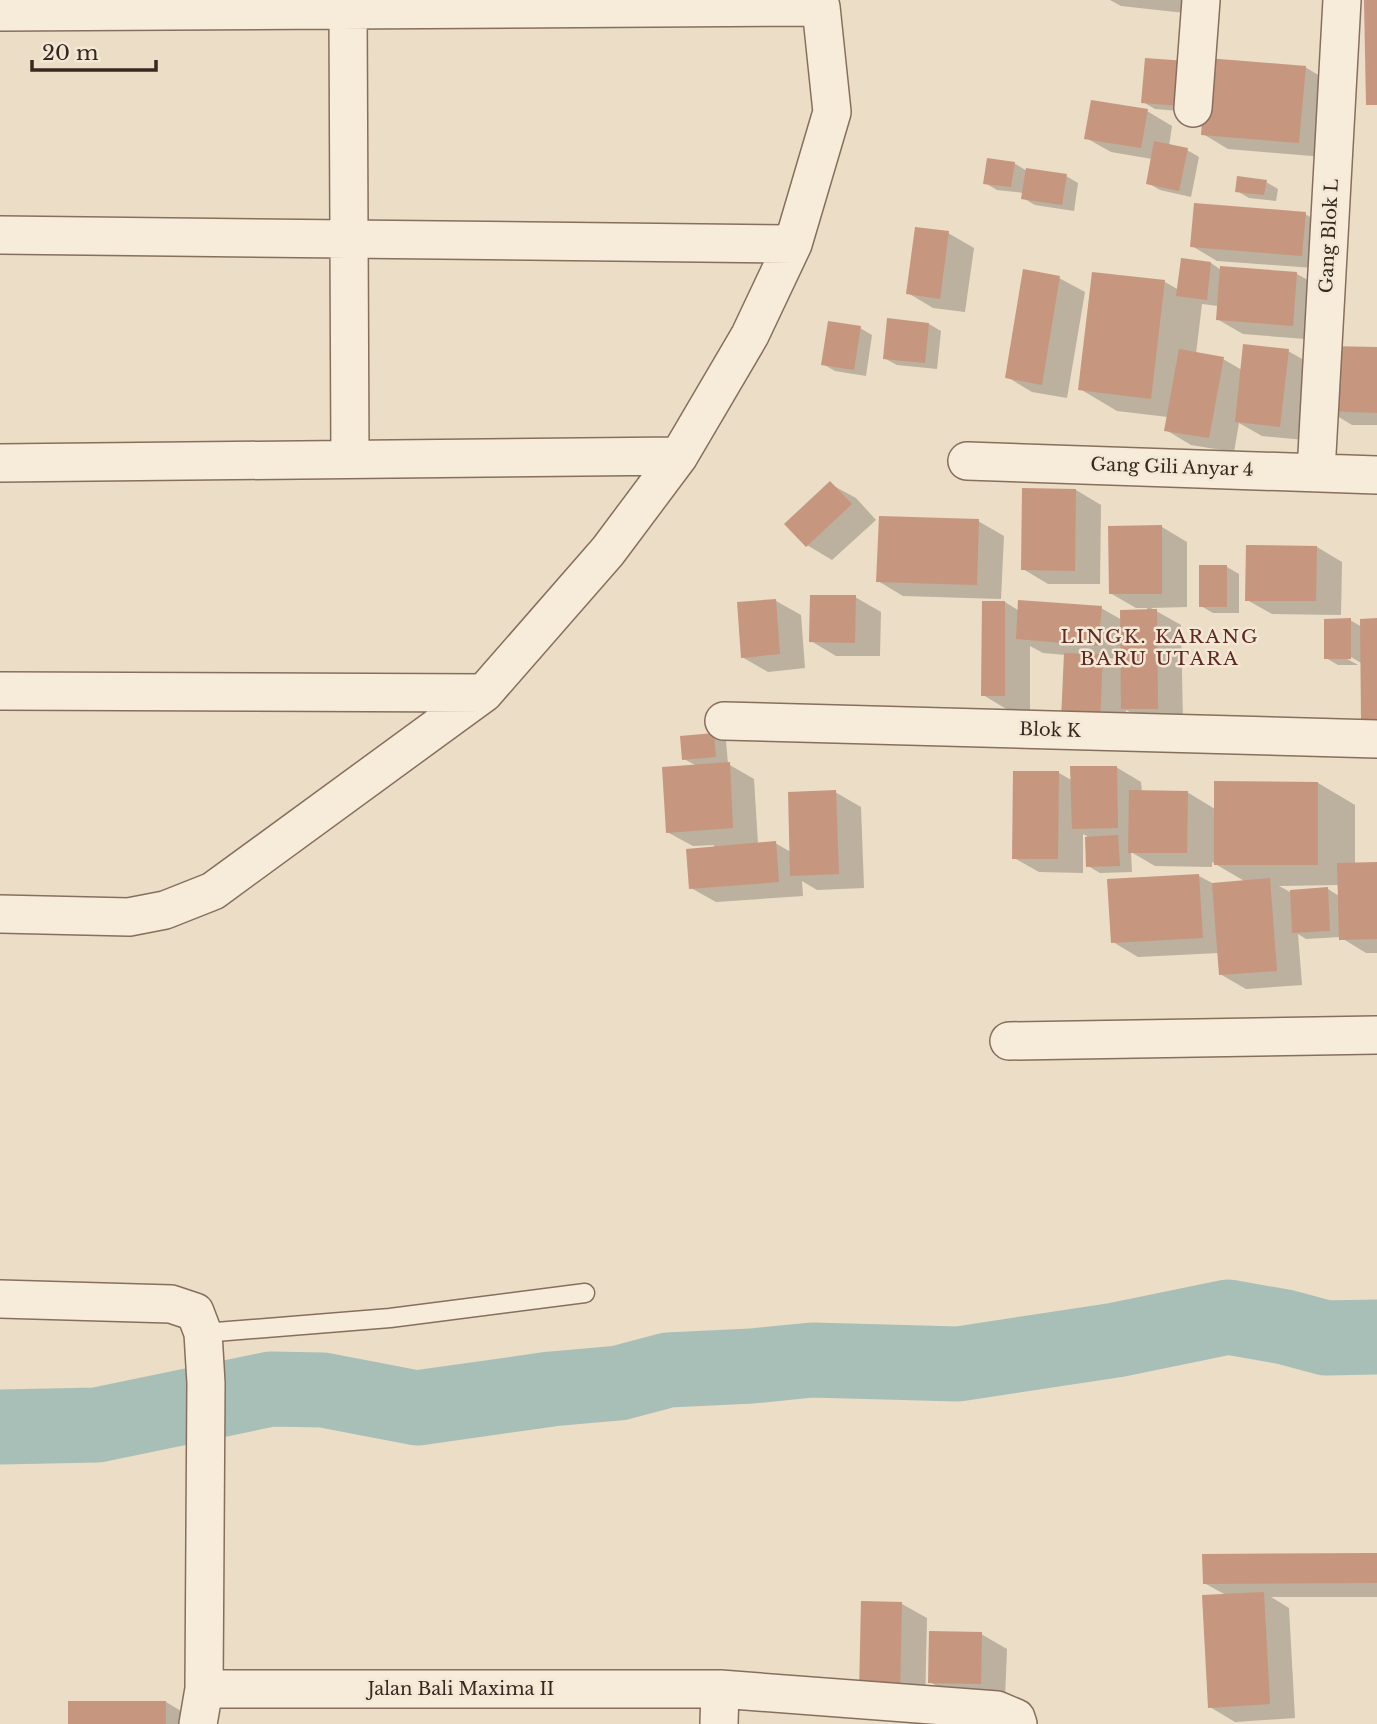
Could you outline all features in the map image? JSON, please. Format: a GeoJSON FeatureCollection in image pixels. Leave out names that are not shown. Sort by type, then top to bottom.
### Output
{"type":"FeatureCollection","features":[{"type":"Feature","properties":{"kind":"street"},"geometry":{"type":"LineString","coordinates":[[1193,108],[1201,0]]}},
{"type":"Feature","properties":{"kind":"street","name":"Gang Blok L"},"geometry":{"type":"LineString","coordinates":[[1315,472],[1342,0]]}},
{"type":"Feature","properties":{"kind":"street"},"geometry":{"type":"LineString","coordinates":[[0,12],[821,7],[832,112],[793,244],[750,335],[679,456],[608,551],[484,693],[212,891],[164,910],[129,917],[0,914]]}},
{"type":"Feature","properties":{"kind":"street"},"geometry":{"type":"LineString","coordinates":[[348,9],[350,459]]}},
{"type":"Feature","properties":{"kind":"street"},"geometry":{"type":"LineString","coordinates":[[0,235],[793,244]]}},
{"type":"Feature","properties":{"kind":"street"},"geometry":{"type":"LineString","coordinates":[[0,463],[679,456]]}},
{"type":"Feature","properties":{"kind":"street","name":"Gang Gili Anyar 4"},"geometry":{"type":"LineString","coordinates":[[967,461],[1377,475]]}},
{"type":"Feature","properties":{"kind":"street"},"geometry":{"type":"LineString","coordinates":[[0,691],[484,693]]}},
{"type":"Feature","properties":{"kind":"street","name":"Blok K"},"geometry":{"type":"LineString","coordinates":[[724,721],[1377,739]]}},
{"type":"Feature","properties":{"kind":"street"},"geometry":{"type":"LineString","coordinates":[[1009,1041],[1377,1035]]}},
{"type":"Feature","properties":{"kind":"street"},"geometry":{"type":"LineString","coordinates":[[0,1299],[171,1304],[195,1312],[203,1333],[207,1440],[201,1707]]}},
{"type":"Feature","properties":{"kind":"street","name":"Jalan Bali Maxima II"},"geometry":{"type":"LineString","coordinates":[[201,1707],[997,1710],[1016,1718],[1018,1724]]}},
{"type":"Feature","properties":{"kind":"lane"},"geometry":{"type":"LineString","coordinates":[[203,1333],[390,1318],[585,1293]]}},
{"type":"Feature","properties":{"kind":"building"},"geometry":{"type":"Polygon","coordinates":[[[1364,0],[1377,0],[1377,105],[1366,105],[1364,0]]]}},
{"type":"Feature","properties":{"kind":"building"},"geometry":{"type":"Polygon","coordinates":[[[1145,58],[1187,61],[1182,106],[1141,103],[1145,58]]]}},
{"type":"Feature","properties":{"kind":"building"},"geometry":{"type":"Polygon","coordinates":[[[1207,58],[1306,66],[1299,143],[1201,135],[1207,58]]]}},
{"type":"Feature","properties":{"kind":"building"},"geometry":{"type":"Polygon","coordinates":[[[1091,100],[1148,109],[1141,148],[1084,139],[1091,100]]]}},
{"type":"Feature","properties":{"kind":"building"},"geometry":{"type":"Polygon","coordinates":[[[1154,141],[1188,148],[1179,191],[1146,184],[1154,141]]]}},
{"type":"Feature","properties":{"kind":"building"},"geometry":{"type":"Polygon","coordinates":[[[987,158],[1015,162],[1011,187],[983,184],[987,158]]]}},
{"type":"Feature","properties":{"kind":"building"},"geometry":{"type":"Polygon","coordinates":[[[1026,168],[1067,174],[1062,205],[1021,199],[1026,168]]]}},
{"type":"Feature","properties":{"kind":"building"},"geometry":{"type":"Polygon","coordinates":[[[1237,176],[1267,180],[1264,195],[1235,192],[1237,176]]]}},
{"type":"Feature","properties":{"kind":"building"},"geometry":{"type":"Polygon","coordinates":[[[1194,203],[1306,212],[1302,256],[1190,247],[1194,203]]]}},
{"type":"Feature","properties":{"kind":"building"},"geometry":{"type":"Polygon","coordinates":[[[915,227],[949,231],[940,299],[906,294],[915,227]]]}},
{"type":"Feature","properties":{"kind":"building"},"geometry":{"type":"Polygon","coordinates":[[[1181,258],[1211,262],[1207,300],[1176,296],[1181,258]]]}},
{"type":"Feature","properties":{"kind":"building"},"geometry":{"type":"Polygon","coordinates":[[[1220,266],[1297,272],[1293,326],[1216,320],[1220,266]]]}},
{"type":"Feature","properties":{"kind":"building"},"geometry":{"type":"Polygon","coordinates":[[[1023,269],[1060,276],[1042,385],[1005,378],[1023,269]]]}},
{"type":"Feature","properties":{"kind":"building"},"geometry":{"type":"Polygon","coordinates":[[[1092,272],[1165,280],[1151,399],[1078,390],[1092,272]]]}},
{"type":"Feature","properties":{"kind":"building"},"geometry":{"type":"Polygon","coordinates":[[[887,318],[929,323],[925,363],[883,359],[887,318]]]}},
{"type":"Feature","properties":{"kind":"building"},"geometry":{"type":"Polygon","coordinates":[[[828,321],[861,326],[854,370],[821,365],[828,321]]]}},
{"type":"Feature","properties":{"kind":"building"},"geometry":{"type":"Polygon","coordinates":[[[1243,344],[1289,349],[1280,427],[1235,422],[1243,344]]]}},
{"type":"Feature","properties":{"kind":"building"},"geometry":{"type":"Polygon","coordinates":[[[1328,346],[1377,347],[1377,413],[1325,411],[1328,346]]]}},
{"type":"Feature","properties":{"kind":"building"},"geometry":{"type":"Polygon","coordinates":[[[1179,349],[1224,357],[1209,438],[1164,431],[1179,349]]]}},
{"type":"Feature","properties":{"kind":"building"},"geometry":{"type":"Polygon","coordinates":[[[830,481],[852,504],[806,547],[784,524],[830,481]]]}},
{"type":"Feature","properties":{"kind":"building"},"geometry":{"type":"Polygon","coordinates":[[[1022,488],[1076,489],[1075,571],[1021,570],[1022,488]]]}},
{"type":"Feature","properties":{"kind":"building"},"geometry":{"type":"Polygon","coordinates":[[[879,516],[979,519],[977,585],[876,582],[879,516]]]}},
{"type":"Feature","properties":{"kind":"building"},"geometry":{"type":"Polygon","coordinates":[[[1162,525],[1162,594],[1109,594],[1108,526],[1162,525]]]}},
{"type":"Feature","properties":{"kind":"building"},"geometry":{"type":"Polygon","coordinates":[[[1246,545],[1317,546],[1316,601],[1245,601],[1246,545]]]}},
{"type":"Feature","properties":{"kind":"building"},"geometry":{"type":"Polygon","coordinates":[[[1199,565],[1227,565],[1227,607],[1199,607],[1199,565]]]}},
{"type":"Feature","properties":{"kind":"building"},"geometry":{"type":"Polygon","coordinates":[[[810,595],[856,595],[855,643],[809,642],[810,595]]]}},
{"type":"Feature","properties":{"kind":"building"},"geometry":{"type":"Polygon","coordinates":[[[776,599],[780,654],[741,658],[737,602],[776,599]]]}},
{"type":"Feature","properties":{"kind":"building"},"geometry":{"type":"Polygon","coordinates":[[[1018,600],[1102,606],[1098,646],[1016,639],[1018,600]]]}},
{"type":"Feature","properties":{"kind":"building"},"geometry":{"type":"Polygon","coordinates":[[[982,601],[1005,601],[1005,696],[981,696],[982,601]]]}},
{"type":"Feature","properties":{"kind":"building"},"geometry":{"type":"Polygon","coordinates":[[[1157,609],[1158,709],[1121,709],[1120,610],[1157,609]]]}},
{"type":"Feature","properties":{"kind":"building"},"geometry":{"type":"Polygon","coordinates":[[[1351,618],[1351,659],[1324,659],[1324,619],[1351,618]]]}},
{"type":"Feature","properties":{"kind":"building"},"geometry":{"type":"Polygon","coordinates":[[[1377,618],[1377,720],[1361,720],[1360,619],[1377,618]]]}},
{"type":"Feature","properties":{"kind":"building"},"geometry":{"type":"Polygon","coordinates":[[[1064,653],[1103,654],[1100,722],[1061,720],[1064,653]]]}},
{"type":"Feature","properties":{"kind":"building"},"geometry":{"type":"Polygon","coordinates":[[[714,733],[716,757],[682,760],[680,736],[714,733]]]}},
{"type":"Feature","properties":{"kind":"building"},"geometry":{"type":"Polygon","coordinates":[[[730,762],[733,828],[666,833],[662,767],[730,762]]]}},
{"type":"Feature","properties":{"kind":"building"},"geometry":{"type":"Polygon","coordinates":[[[1070,766],[1117,766],[1118,828],[1072,829],[1070,766]]]}},
{"type":"Feature","properties":{"kind":"building"},"geometry":{"type":"Polygon","coordinates":[[[1013,771],[1059,771],[1058,859],[1012,859],[1013,771]]]}},
{"type":"Feature","properties":{"kind":"building"},"geometry":{"type":"Polygon","coordinates":[[[1214,781],[1318,782],[1318,865],[1214,865],[1214,781]]]}},
{"type":"Feature","properties":{"kind":"building"},"geometry":{"type":"Polygon","coordinates":[[[836,790],[839,874],[790,876],[788,792],[836,790]]]}},
{"type":"Feature","properties":{"kind":"building"},"geometry":{"type":"Polygon","coordinates":[[[1129,790],[1188,791],[1187,853],[1128,853],[1129,790]]]}},
{"type":"Feature","properties":{"kind":"building"},"geometry":{"type":"Polygon","coordinates":[[[1118,835],[1120,866],[1086,867],[1085,837],[1118,835]]]}},
{"type":"Feature","properties":{"kind":"building"},"geometry":{"type":"Polygon","coordinates":[[[776,841],[779,882],[689,889],[686,849],[776,841]]]}},
{"type":"Feature","properties":{"kind":"building"},"geometry":{"type":"Polygon","coordinates":[[[1377,862],[1377,939],[1339,940],[1337,863],[1377,862]]]}},
{"type":"Feature","properties":{"kind":"building"},"geometry":{"type":"Polygon","coordinates":[[[1199,874],[1203,938],[1111,943],[1107,879],[1199,874]]]}},
{"type":"Feature","properties":{"kind":"building"},"geometry":{"type":"Polygon","coordinates":[[[1270,878],[1277,971],[1219,975],[1212,883],[1270,878]]]}},
{"type":"Feature","properties":{"kind":"building"},"geometry":{"type":"Polygon","coordinates":[[[1328,887],[1330,931],[1292,933],[1290,890],[1328,887]]]}},
{"type":"Feature","properties":{"kind":"building"},"geometry":{"type":"Polygon","coordinates":[[[1377,1553],[1377,1583],[1203,1584],[1202,1554],[1377,1553]]]}},
{"type":"Feature","properties":{"kind":"building"},"geometry":{"type":"Polygon","coordinates":[[[1264,1592],[1270,1704],[1208,1708],[1202,1595],[1264,1592]]]}},
{"type":"Feature","properties":{"kind":"building"},"geometry":{"type":"Polygon","coordinates":[[[861,1601],[902,1602],[900,1693],[859,1693],[861,1601]]]}},
{"type":"Feature","properties":{"kind":"building"},"geometry":{"type":"Polygon","coordinates":[[[929,1631],[982,1632],[981,1684],[928,1683],[929,1631]]]}},
{"type":"Feature","properties":{"kind":"building"},"geometry":{"type":"Polygon","coordinates":[[[68,1701],[166,1701],[166,1724],[68,1724],[68,1701]]]}},
{"type":"Feature","properties":{"kind":"waterway"},"geometry":{"type":"LineString","coordinates":[[0,1427],[97,1425],[271,1389],[323,1390],[417,1408],[551,1389],[619,1383],[668,1370],[812,1360],[958,1364],[1116,1340],[1228,1317],[1285,1327],[1326,1338],[1377,1337]]}},
{"type":"Feature","properties":{"kind":"district","name":"LINGK. KARANG BARU UTARA"},"geometry":{"type":"Point","coordinates":[1160,647]}}]}
